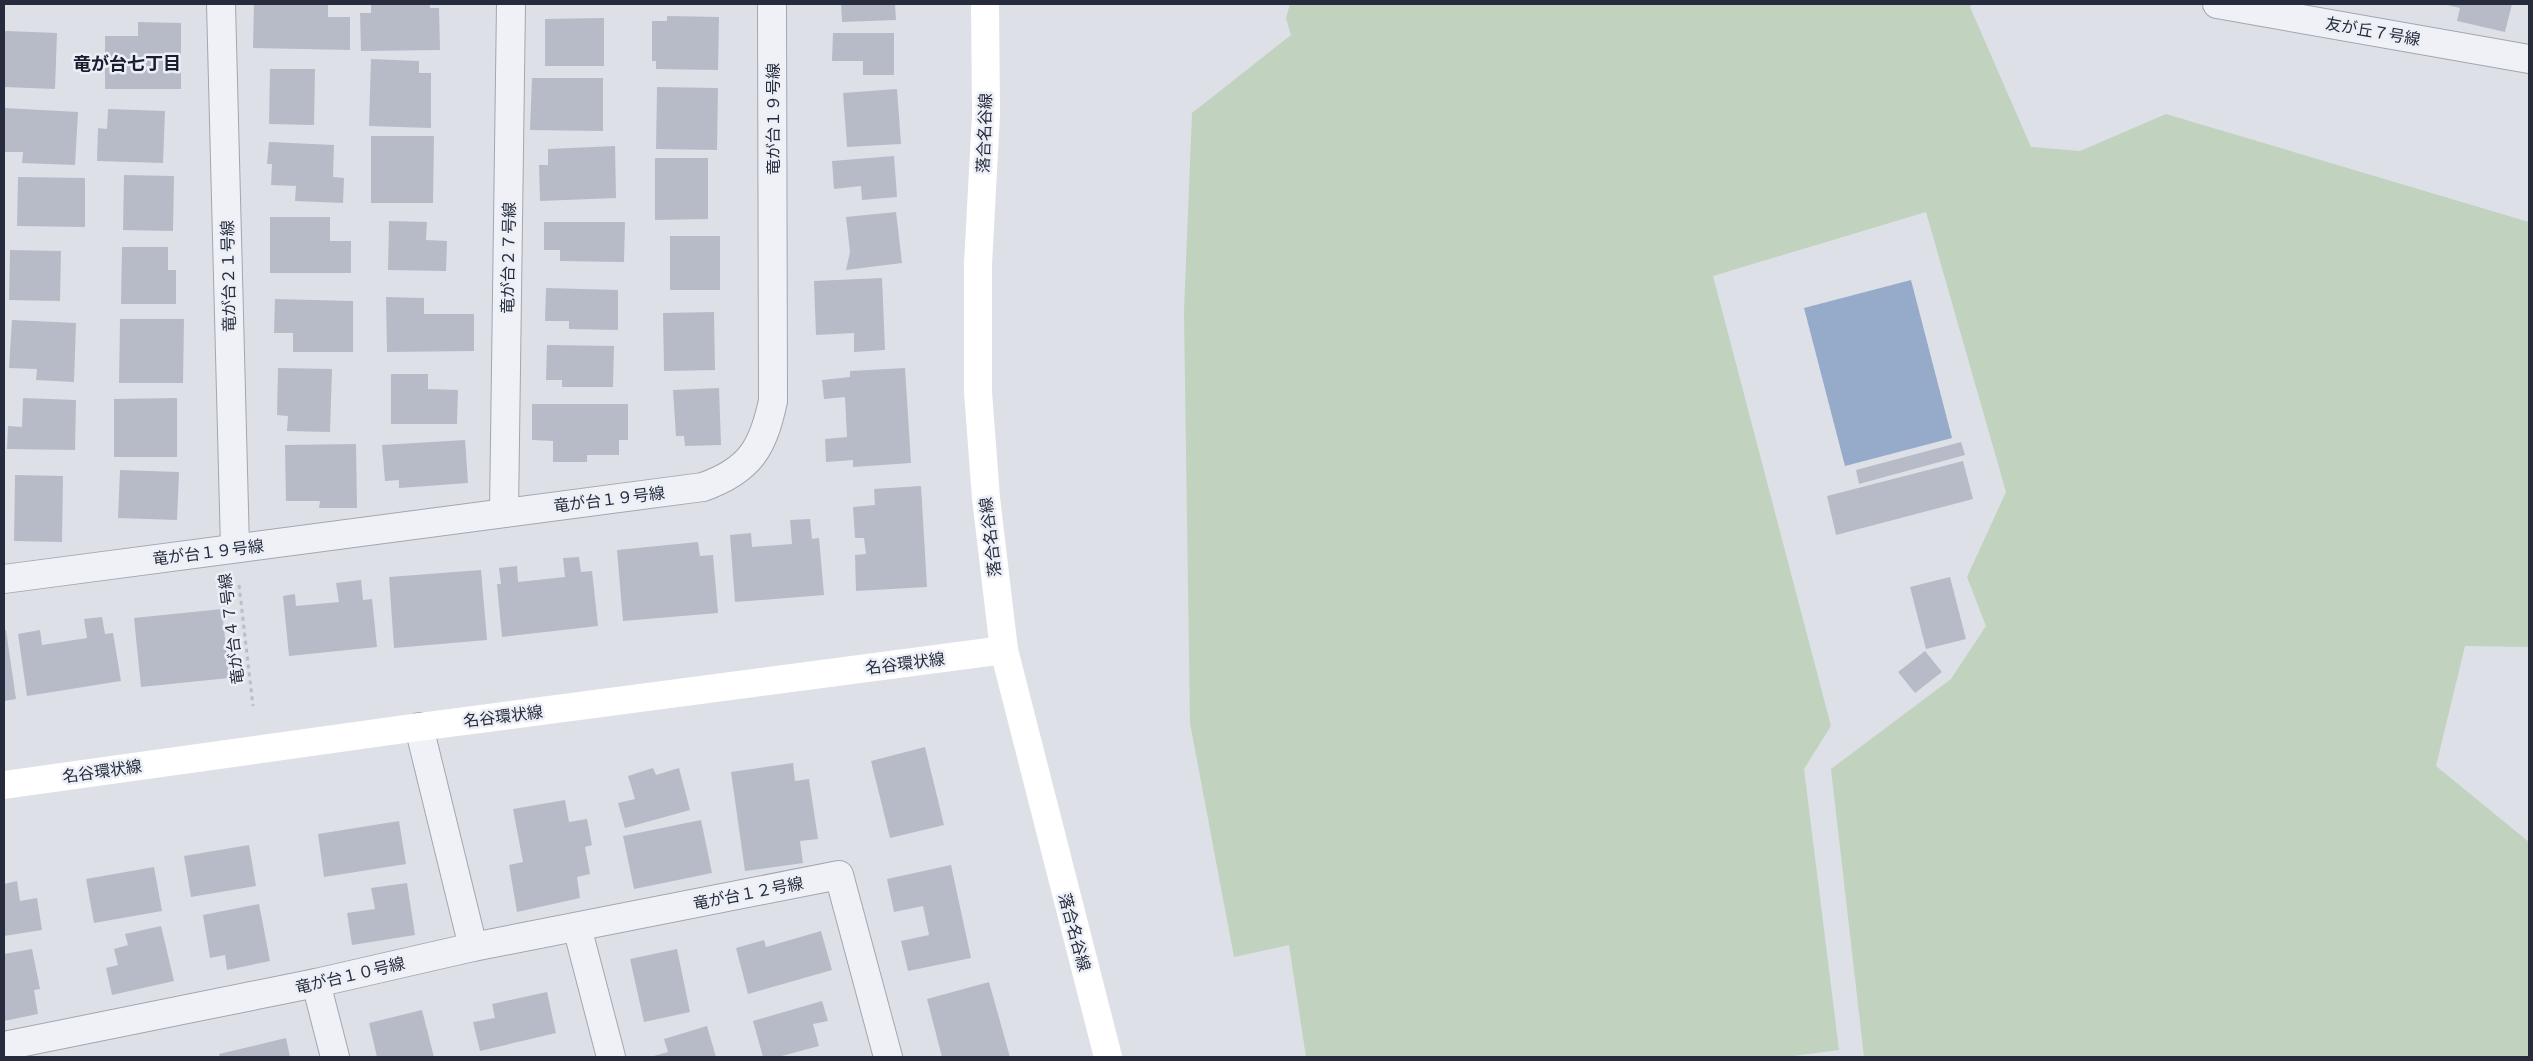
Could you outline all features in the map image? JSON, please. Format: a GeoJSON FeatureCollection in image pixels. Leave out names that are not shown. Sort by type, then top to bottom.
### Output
{"type":"FeatureCollection","features":[{"type":"Feature","properties":{"kind":"street","name":"竜が台２１号線"},"geometry":{"type":"LineString","coordinates":[[221,4],[234,548]]}},
{"type":"Feature","properties":{"kind":"street","name":"竜が台２７号線"},"geometry":{"type":"LineString","coordinates":[[504,513],[511,4]]}},
{"type":"Feature","properties":{"kind":"street","name":"竜が台１９号線"},"geometry":{"type":"LineString","coordinates":[[4,579],[703,487],[719,481],[752,458],[766,433],[773,401],[772,4]]}},
{"type":"Feature","properties":{"kind":"street","name":"落合名谷線"},"geometry":{"type":"LineString","coordinates":[[985,4],[986,115],[978,264],[978,392],[986,498],[1004,650],[1108,1057]]}},
{"type":"Feature","properties":{"kind":"street","name":"友が丘７号線"},"geometry":{"type":"LineString","coordinates":[[2231,5],[2529,59]]}},
{"type":"Feature","properties":{"kind":"street","name":"名谷環状線"},"geometry":{"type":"LineString","coordinates":[[4,785],[419,727],[1004,650]]}},
{"type":"Feature","properties":{"kind":"street"},"geometry":{"type":"LineString","coordinates":[[419,727],[473,947]]}},
{"type":"Feature","properties":{"kind":"street","name":"竜が台１２号線"},"geometry":{"type":"LineString","coordinates":[[473,947],[839,875],[888,1057]]}},
{"type":"Feature","properties":{"kind":"street"},"geometry":{"type":"LineString","coordinates":[[577,927],[611,1057]]}},
{"type":"Feature","properties":{"kind":"street","name":"竜が台１０号線"},"geometry":{"type":"LineString","coordinates":[[4,1046],[55,1046],[473,947]]}},
{"type":"Feature","properties":{"kind":"street"},"geometry":{"type":"LineString","coordinates":[[316,984],[335,1057]]}},
{"type":"Feature","properties":{"kind":"path","name":"竜が台４７号線"},"geometry":{"type":"LineString","coordinates":[[234,548],[253,706]]}},
{"type":"Feature","properties":{"kind":"green space"},"geometry":{"type":"Polygon","coordinates":[[[1290,4],[1972,4],[1970,7],[2031,147],[2080,151],[2166,114],[2529,222],[2529,647],[2465,646],[2436,766],[2529,842],[2529,1057],[1864,1057],[1831,769],[1951,679],[1986,626],[1967,577],[2006,492],[1926,212],[1713,276],[1831,726],[1804,769],[1839,1050],[1786,1057],[1306,1057],[1289,945],[1234,957],[1190,723],[1184,312],[1192,113],[1291,35],[1286,18],[1290,4]]]}},
{"type":"Feature","properties":{"kind":"water"},"geometry":{"type":"Polygon","coordinates":[[[1911,280],[1952,438],[1845,466],[1804,308],[1911,280]]]}},
{"type":"Feature","properties":{"kind":"building"},"geometry":{"type":"Polygon","coordinates":[[[254,4],[328,4],[328,17],[350,17],[350,50],[253,48],[254,4]]]}},
{"type":"Feature","properties":{"kind":"building"},"geometry":{"type":"Polygon","coordinates":[[[371,4],[430,4],[430,8],[439,8],[440,50],[361,51],[360,13],[371,13],[371,4]]]}},
{"type":"Feature","properties":{"kind":"building"},"geometry":{"type":"Polygon","coordinates":[[[841,4],[895,4],[896,20],[842,22],[841,4]]]}},
{"type":"Feature","properties":{"kind":"building"},"geometry":{"type":"Polygon","coordinates":[[[2443,4],[2512,4],[2505,32],[2457,21],[2460,8],[2443,4]]]}},
{"type":"Feature","properties":{"kind":"building"},"geometry":{"type":"Polygon","coordinates":[[[667,16],[719,17],[718,70],[656,69],[656,61],[652,61],[652,21],[667,21],[667,16]]]}},
{"type":"Feature","properties":{"kind":"building"},"geometry":{"type":"Polygon","coordinates":[[[604,18],[604,66],[545,66],[545,19],[604,18]]]}},
{"type":"Feature","properties":{"kind":"building"},"geometry":{"type":"Polygon","coordinates":[[[138,22],[181,23],[181,89],[105,89],[105,36],[138,36],[138,22]]]}},
{"type":"Feature","properties":{"kind":"building"},"geometry":{"type":"Polygon","coordinates":[[[4,32],[57,33],[55,89],[4,87],[4,32]]]}},
{"type":"Feature","properties":{"kind":"building"},"geometry":{"type":"Polygon","coordinates":[[[833,33],[894,33],[894,75],[863,75],[863,61],[832,61],[833,33]]]}},
{"type":"Feature","properties":{"kind":"building"},"geometry":{"type":"Polygon","coordinates":[[[371,59],[419,61],[419,73],[431,73],[431,128],[369,126],[371,59]]]}},
{"type":"Feature","properties":{"kind":"building"},"geometry":{"type":"Polygon","coordinates":[[[270,69],[315,69],[314,125],[269,124],[270,69]]]}},
{"type":"Feature","properties":{"kind":"building"},"geometry":{"type":"Polygon","coordinates":[[[532,78],[603,78],[603,131],[530,130],[532,78]]]}},
{"type":"Feature","properties":{"kind":"building"},"geometry":{"type":"Polygon","coordinates":[[[657,87],[718,88],[717,150],[656,149],[657,87]]]}},
{"type":"Feature","properties":{"kind":"building"},"geometry":{"type":"Polygon","coordinates":[[[897,89],[901,144],[847,147],[843,93],[897,89]]]}},
{"type":"Feature","properties":{"kind":"building"},"geometry":{"type":"Polygon","coordinates":[[[5,108],[78,112],[75,165],[22,163],[23,152],[4,152],[5,108]]]}},
{"type":"Feature","properties":{"kind":"building"},"geometry":{"type":"Polygon","coordinates":[[[108,109],[165,111],[163,163],[97,161],[98,128],[107,129],[108,109]]]}},
{"type":"Feature","properties":{"kind":"building"},"geometry":{"type":"Polygon","coordinates":[[[371,136],[434,136],[433,203],[371,203],[371,136]]]}},
{"type":"Feature","properties":{"kind":"building"},"geometry":{"type":"Polygon","coordinates":[[[269,142],[334,145],[333,177],[344,178],[343,203],[295,201],[296,186],[271,185],[272,164],[267,164],[269,142]]]}},
{"type":"Feature","properties":{"kind":"building"},"geometry":{"type":"Polygon","coordinates":[[[615,146],[616,198],[540,201],[539,165],[548,165],[548,149],[615,146]]]}},
{"type":"Feature","properties":{"kind":"building"},"geometry":{"type":"Polygon","coordinates":[[[894,156],[897,197],[862,200],[861,186],[834,189],[832,161],[894,156]]]}},
{"type":"Feature","properties":{"kind":"building"},"geometry":{"type":"Polygon","coordinates":[[[655,158],[708,158],[708,219],[655,220],[655,158]]]}},
{"type":"Feature","properties":{"kind":"building"},"geometry":{"type":"Polygon","coordinates":[[[124,175],[174,176],[173,231],[123,230],[124,175]]]}},
{"type":"Feature","properties":{"kind":"building"},"geometry":{"type":"Polygon","coordinates":[[[18,177],[85,178],[85,227],[17,226],[18,177]]]}},
{"type":"Feature","properties":{"kind":"building"},"geometry":{"type":"Polygon","coordinates":[[[896,212],[902,263],[846,270],[850,252],[846,217],[896,212]]]}},
{"type":"Feature","properties":{"kind":"building"},"geometry":{"type":"Polygon","coordinates":[[[270,217],[330,217],[330,241],[351,241],[351,273],[270,273],[270,217]]]}},
{"type":"Feature","properties":{"kind":"building"},"geometry":{"type":"Polygon","coordinates":[[[389,221],[427,222],[426,240],[447,241],[446,271],[388,270],[389,221]]]}},
{"type":"Feature","properties":{"kind":"building"},"geometry":{"type":"Polygon","coordinates":[[[544,222],[625,222],[624,262],[560,261],[560,250],[544,250],[544,222]]]}},
{"type":"Feature","properties":{"kind":"building"},"geometry":{"type":"Polygon","coordinates":[[[670,236],[720,236],[720,290],[670,290],[670,236]]]}},
{"type":"Feature","properties":{"kind":"building"},"geometry":{"type":"Polygon","coordinates":[[[122,247],[168,247],[168,270],[176,270],[176,304],[121,304],[122,247]]]}},
{"type":"Feature","properties":{"kind":"building"},"geometry":{"type":"Polygon","coordinates":[[[10,250],[61,251],[60,301],[9,300],[10,250]]]}},
{"type":"Feature","properties":{"kind":"building"},"geometry":{"type":"Polygon","coordinates":[[[882,278],[885,350],[854,352],[854,333],[816,335],[814,281],[882,278]]]}},
{"type":"Feature","properties":{"kind":"building"},"geometry":{"type":"Polygon","coordinates":[[[546,288],[618,290],[618,330],[569,329],[569,321],[545,321],[546,288]]]}},
{"type":"Feature","properties":{"kind":"building"},"geometry":{"type":"Polygon","coordinates":[[[386,297],[424,298],[424,314],[474,314],[474,351],[387,352],[386,297]]]}},
{"type":"Feature","properties":{"kind":"building"},"geometry":{"type":"Polygon","coordinates":[[[275,299],[353,301],[353,352],[293,352],[293,333],[274,333],[275,299]]]}},
{"type":"Feature","properties":{"kind":"building"},"geometry":{"type":"Polygon","coordinates":[[[714,312],[715,370],[664,371],[663,313],[714,312]]]}},
{"type":"Feature","properties":{"kind":"building"},"geometry":{"type":"Polygon","coordinates":[[[120,319],[184,319],[183,383],[119,383],[120,319]]]}},
{"type":"Feature","properties":{"kind":"building"},"geometry":{"type":"Polygon","coordinates":[[[12,320],[76,323],[74,382],[36,380],[37,369],[9,368],[12,320]]]}},
{"type":"Feature","properties":{"kind":"building"},"geometry":{"type":"Polygon","coordinates":[[[547,345],[614,346],[613,387],[562,387],[562,380],[546,380],[547,345]]]}},
{"type":"Feature","properties":{"kind":"building"},"geometry":{"type":"Polygon","coordinates":[[[278,368],[332,369],[330,432],[287,431],[288,416],[277,415],[278,368]]]}},
{"type":"Feature","properties":{"kind":"building"},"geometry":{"type":"Polygon","coordinates":[[[905,368],[911,463],[853,467],[853,460],[826,462],[825,439],[847,437],[845,397],[824,399],[822,380],[850,377],[850,371],[905,368]]]}},
{"type":"Feature","properties":{"kind":"building"},"geometry":{"type":"Polygon","coordinates":[[[391,374],[428,374],[428,389],[458,390],[457,424],[391,424],[391,374]]]}},
{"type":"Feature","properties":{"kind":"building"},"geometry":{"type":"Polygon","coordinates":[[[719,388],[721,445],[685,446],[684,436],[676,436],[673,390],[719,388]]]}},
{"type":"Feature","properties":{"kind":"building"},"geometry":{"type":"Polygon","coordinates":[[[23,398],[76,400],[75,450],[7,449],[8,426],[22,427],[23,398]]]}},
{"type":"Feature","properties":{"kind":"building"},"geometry":{"type":"Polygon","coordinates":[[[177,398],[177,457],[114,457],[114,399],[177,398]]]}},
{"type":"Feature","properties":{"kind":"building"},"geometry":{"type":"Polygon","coordinates":[[[532,404],[628,404],[628,440],[619,440],[619,455],[587,455],[587,462],[553,462],[553,441],[532,440],[532,404]]]}},
{"type":"Feature","properties":{"kind":"building"},"geometry":{"type":"Polygon","coordinates":[[[465,440],[468,483],[399,488],[399,480],[385,481],[382,445],[465,440]]]}},
{"type":"Feature","properties":{"kind":"building"},"geometry":{"type":"Polygon","coordinates":[[[1961,442],[1965,455],[1859,484],[1856,470],[1961,442]]]}},
{"type":"Feature","properties":{"kind":"building"},"geometry":{"type":"Polygon","coordinates":[[[356,444],[357,508],[319,508],[320,501],[286,501],[285,445],[356,444]]]}},
{"type":"Feature","properties":{"kind":"building"},"geometry":{"type":"Polygon","coordinates":[[[1963,461],[1973,499],[1836,535],[1827,496],[1963,461]]]}},
{"type":"Feature","properties":{"kind":"building"},"geometry":{"type":"Polygon","coordinates":[[[120,470],[179,472],[177,520],[118,518],[120,470]]]}},
{"type":"Feature","properties":{"kind":"building"},"geometry":{"type":"Polygon","coordinates":[[[15,475],[63,476],[62,542],[14,541],[15,475]]]}},
{"type":"Feature","properties":{"kind":"building"},"geometry":{"type":"Polygon","coordinates":[[[921,486],[927,587],[856,591],[855,555],[866,554],[864,538],[855,538],[853,507],[875,505],[874,489],[921,486]]]}},
{"type":"Feature","properties":{"kind":"building"},"geometry":{"type":"Polygon","coordinates":[[[810,519],[812,539],[819,538],[824,595],[735,602],[730,535],[751,533],[752,547],[792,544],[790,520],[810,519]]]}},
{"type":"Feature","properties":{"kind":"building"},"geometry":{"type":"Polygon","coordinates":[[[698,542],[700,556],[713,555],[718,613],[623,621],[617,550],[698,542]]]}},
{"type":"Feature","properties":{"kind":"building"},"geometry":{"type":"Polygon","coordinates":[[[579,557],[581,572],[592,571],[598,626],[502,637],[497,584],[501,584],[499,568],[517,566],[518,582],[565,577],[563,558],[579,557]]]}},
{"type":"Feature","properties":{"kind":"building"},"geometry":{"type":"Polygon","coordinates":[[[481,570],[487,640],[394,648],[389,577],[481,570]]]}},
{"type":"Feature","properties":{"kind":"building"},"geometry":{"type":"Polygon","coordinates":[[[1950,577],[1966,639],[1926,649],[1910,587],[1950,577]]]}},
{"type":"Feature","properties":{"kind":"building"},"geometry":{"type":"Polygon","coordinates":[[[361,580],[363,600],[372,599],[377,647],[289,656],[283,596],[295,594],[296,606],[339,602],[336,583],[361,580]]]}},
{"type":"Feature","properties":{"kind":"building"},"geometry":{"type":"Polygon","coordinates":[[[222,609],[229,678],[141,687],[134,618],[222,609]]]}},
{"type":"Feature","properties":{"kind":"building"},"geometry":{"type":"Polygon","coordinates":[[[102,617],[105,634],[113,633],[121,681],[27,696],[18,634],[40,630],[42,645],[87,638],[84,619],[102,617]]]}},
{"type":"Feature","properties":{"kind":"building"},"geometry":{"type":"Polygon","coordinates":[[[4,630],[6,630],[16,699],[4,701],[4,630]]]}},
{"type":"Feature","properties":{"kind":"building"},"geometry":{"type":"Polygon","coordinates":[[[1925,651],[1942,672],[1915,693],[1898,672],[1925,651]]]}},
{"type":"Feature","properties":{"kind":"building"},"geometry":{"type":"Polygon","coordinates":[[[925,747],[944,825],[890,838],[871,761],[925,747]]]}},
{"type":"Feature","properties":{"kind":"building"},"geometry":{"type":"Polygon","coordinates":[[[793,763],[795,781],[809,779],[818,839],[800,841],[803,863],[745,871],[731,772],[793,763]]]}},
{"type":"Feature","properties":{"kind":"building"},"geometry":{"type":"Polygon","coordinates":[[[653,768],[656,775],[679,768],[690,810],[625,828],[618,803],[635,799],[628,776],[653,768]]]}},
{"type":"Feature","properties":{"kind":"building"},"geometry":{"type":"Polygon","coordinates":[[[565,800],[569,822],[587,819],[592,845],[585,847],[590,874],[577,877],[580,898],[517,912],[509,865],[523,862],[513,809],[565,800]]]}},
{"type":"Feature","properties":{"kind":"building"},"geometry":{"type":"Polygon","coordinates":[[[701,820],[712,873],[634,889],[623,836],[701,820]]]}},
{"type":"Feature","properties":{"kind":"building"},"geometry":{"type":"Polygon","coordinates":[[[399,821],[406,864],[324,877],[318,834],[399,821]]]}},
{"type":"Feature","properties":{"kind":"building"},"geometry":{"type":"Polygon","coordinates":[[[249,845],[256,886],[191,897],[184,856],[249,845]]]}},
{"type":"Feature","properties":{"kind":"building"},"geometry":{"type":"Polygon","coordinates":[[[951,865],[971,958],[908,971],[901,941],[929,935],[923,906],[894,912],[887,879],[951,865]]]}},
{"type":"Feature","properties":{"kind":"building"},"geometry":{"type":"Polygon","coordinates":[[[154,867],[162,911],[94,923],[86,879],[154,867]]]}},
{"type":"Feature","properties":{"kind":"building"},"geometry":{"type":"Polygon","coordinates":[[[17,881],[20,901],[37,898],[42,930],[4,936],[4,884],[17,881]]]}},
{"type":"Feature","properties":{"kind":"building"},"geometry":{"type":"Polygon","coordinates":[[[407,883],[415,935],[352,945],[347,913],[375,909],[371,888],[407,883]]]}},
{"type":"Feature","properties":{"kind":"building"},"geometry":{"type":"Polygon","coordinates":[[[259,904],[270,961],[227,970],[225,955],[210,958],[203,915],[259,904]]]}},
{"type":"Feature","properties":{"kind":"building"},"geometry":{"type":"Polygon","coordinates":[[[161,926],[174,981],[112,995],[106,968],[118,965],[114,949],[128,945],[125,934],[161,926]]]}},
{"type":"Feature","properties":{"kind":"building"},"geometry":{"type":"Polygon","coordinates":[[[821,931],[832,970],[748,994],[736,948],[764,940],[766,947],[821,931]]]}},
{"type":"Feature","properties":{"kind":"building"},"geometry":{"type":"Polygon","coordinates":[[[32,949],[40,989],[34,990],[38,1014],[4,1021],[4,954],[32,949]]]}},
{"type":"Feature","properties":{"kind":"building"},"geometry":{"type":"Polygon","coordinates":[[[677,949],[690,1012],[644,1022],[630,959],[677,949]]]}},
{"type":"Feature","properties":{"kind":"building"},"geometry":{"type":"Polygon","coordinates":[[[989,982],[1010,1057],[942,1057],[927,999],[989,982]]]}},
{"type":"Feature","properties":{"kind":"building"},"geometry":{"type":"Polygon","coordinates":[[[547,992],[556,1033],[480,1051],[473,1022],[495,1018],[492,1004],[547,992]]]}},
{"type":"Feature","properties":{"kind":"building"},"geometry":{"type":"Polygon","coordinates":[[[822,1001],[828,1021],[813,1024],[819,1046],[778,1057],[763,1057],[753,1021],[822,1001]]]}},
{"type":"Feature","properties":{"kind":"building"},"geometry":{"type":"Polygon","coordinates":[[[422,1010],[434,1057],[377,1057],[369,1023],[422,1010]]]}},
{"type":"Feature","properties":{"kind":"building"},"geometry":{"type":"Polygon","coordinates":[[[707,1026],[716,1057],[650,1057],[668,1052],[664,1039],[707,1026]]]}},
{"type":"Feature","properties":{"kind":"building"},"geometry":{"type":"Polygon","coordinates":[[[286,1038],[290,1057],[220,1057],[219,1054],[286,1038]]]}},
{"type":"Feature","properties":{"kind":"district","name":"竜が台七丁目"},"geometry":{"type":"Point","coordinates":[127,64]}}]}
